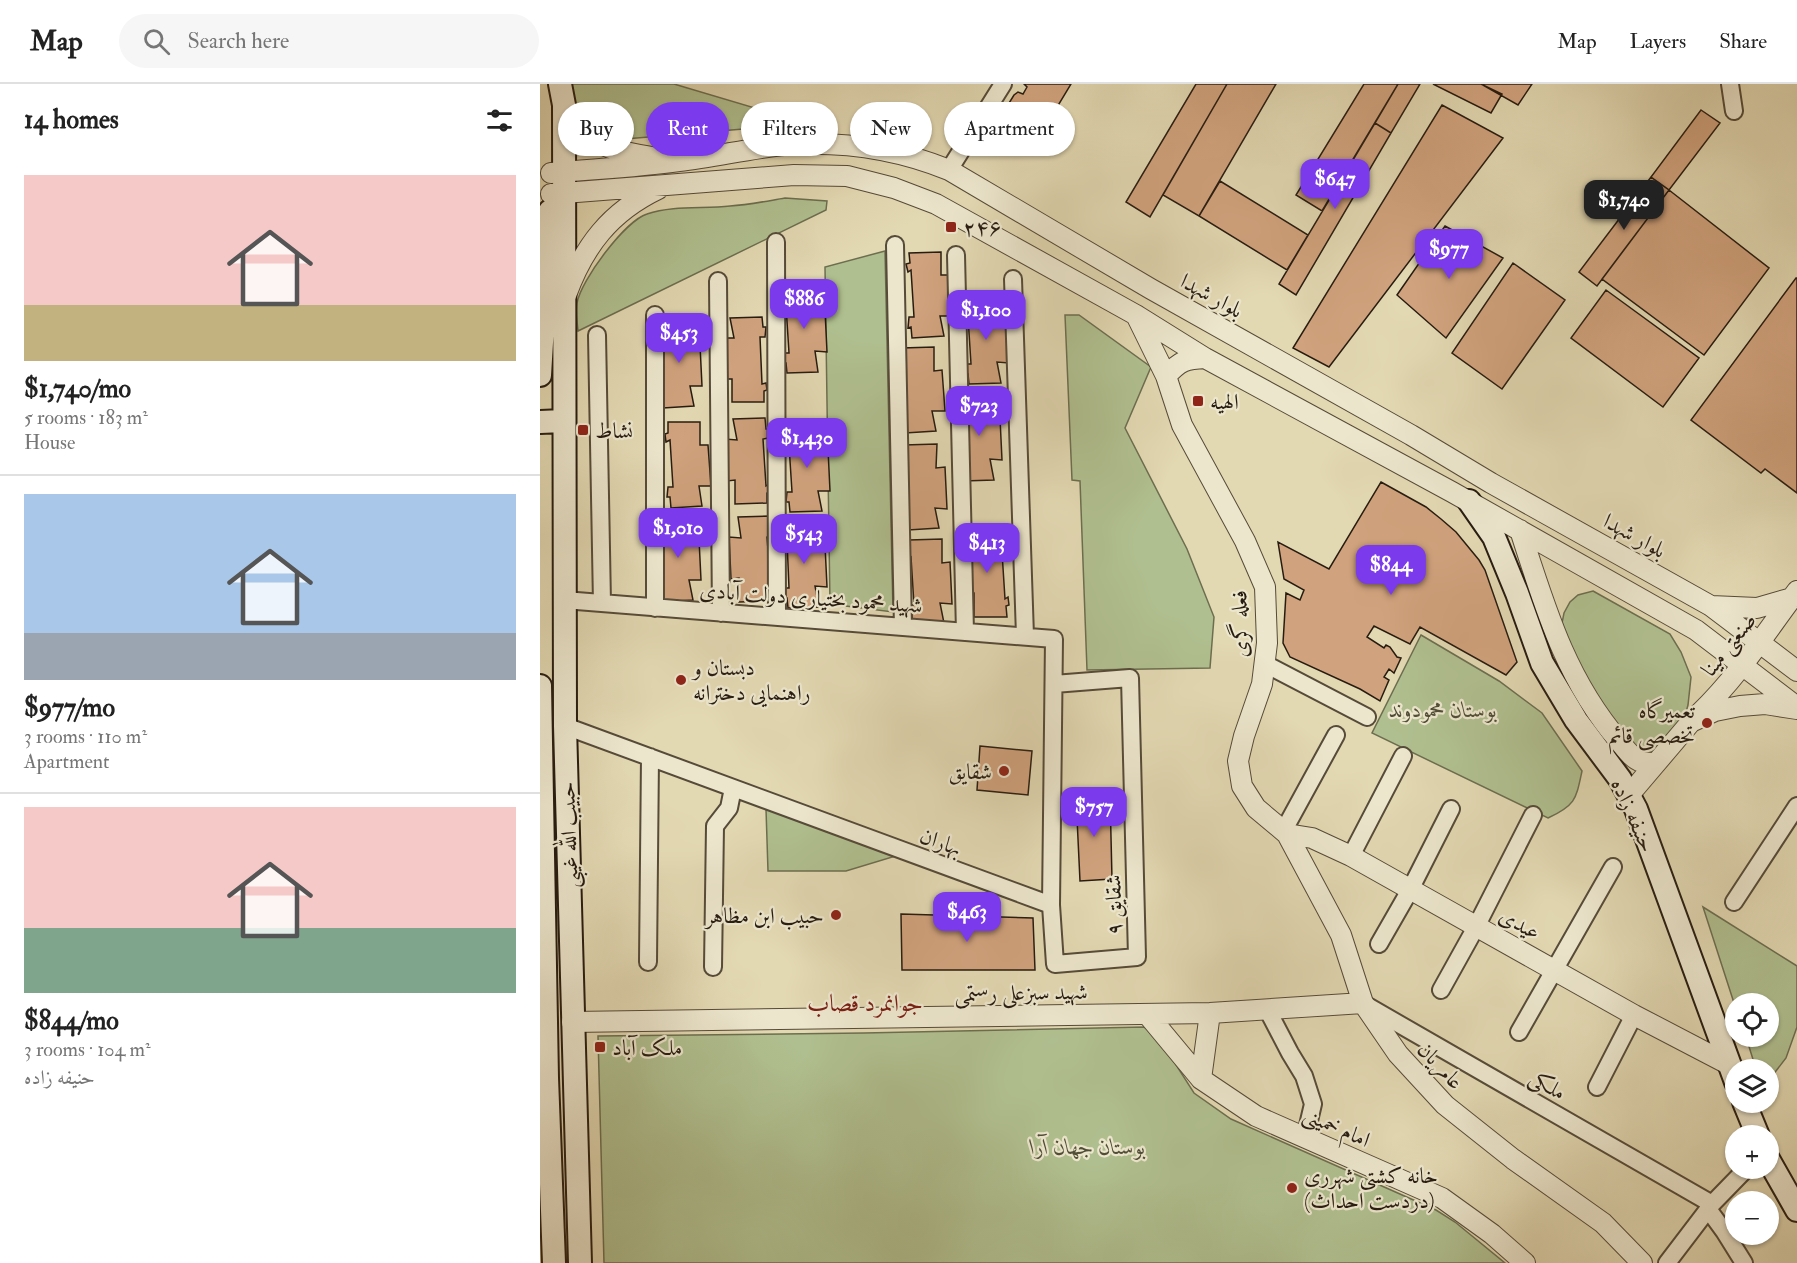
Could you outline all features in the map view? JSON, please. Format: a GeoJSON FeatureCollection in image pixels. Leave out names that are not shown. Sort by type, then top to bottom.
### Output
{"type":"FeatureCollection","features":[{"type":"Feature","properties":{"kind":"main road","name":"حبیب الله غیبی"},"geometry":{"type":"LineString","coordinates":[[555,84],[551,102],[563,302],[565,726],[580,1263]]}},
{"type":"Feature","properties":{"kind":"main road","name":"حبیب الله غیبی"},"geometry":{"type":"LineString","coordinates":[[540,375],[557,183],[562,95]]}},
{"type":"Feature","properties":{"kind":"main road"},"geometry":{"type":"LineString","coordinates":[[540,422],[563,421]]}},
{"type":"Feature","properties":{"kind":"main road","name":"حنیفه زاده"},"geometry":{"type":"LineString","coordinates":[[1469,501],[1494,537],[1542,663],[1576,720],[1620,779],[1636,809],[1727,1059]]}},
{"type":"Feature","properties":{"kind":"main road","name":"حبیب الله غیبی"},"geometry":{"type":"LineString","coordinates":[[540,686],[543,999],[554,1263]]}},
{"type":"Feature","properties":{"kind":"main road"},"geometry":{"type":"LineString","coordinates":[[1779,1178],[1797,1210]]}},
{"type":"Feature","properties":{"kind":"street"},"geometry":{"type":"LineString","coordinates":[[949,170],[1003,84]]}},
{"type":"Feature","properties":{"kind":"street"},"geometry":{"type":"LineString","coordinates":[[1730,84],[1734,111]]}},
{"type":"Feature","properties":{"kind":"street"},"geometry":{"type":"LineString","coordinates":[[562,95],[576,125],[589,138],[608,148],[678,162]]}},
{"type":"Feature","properties":{"kind":"street","name":"بلوار شهدا"},"geometry":{"type":"LineString","coordinates":[[557,183],[795,144],[840,144],[884,150],[924,160],[949,170],[1491,483],[1711,606],[1797,671]]}},
{"type":"Feature","properties":{"kind":"street"},"geometry":{"type":"LineString","coordinates":[[557,183],[668,184],[794,175],[848,176],[894,188],[936,204],[1136,315],[1205,358],[1469,501],[1696,630],[1797,708]]}},
{"type":"Feature","properties":{"kind":"street"},"geometry":{"type":"LineString","coordinates":[[563,302],[577,266],[593,240],[614,217],[638,199],[668,184]]}},
{"type":"Feature","properties":{"kind":"street"},"geometry":{"type":"LineString","coordinates":[[776,242],[777,617]]}},
{"type":"Feature","properties":{"kind":"street"},"geometry":{"type":"LineString","coordinates":[[896,245],[903,627]]}},
{"type":"Feature","properties":{"kind":"street"},"geometry":{"type":"LineString","coordinates":[[956,255],[965,632]]}},
{"type":"Feature","properties":{"kind":"street"},"geometry":{"type":"LineString","coordinates":[[1013,279],[1025,636]]}},
{"type":"Feature","properties":{"kind":"street"},"geometry":{"type":"LineString","coordinates":[[718,281],[721,613]]}},
{"type":"Feature","properties":{"kind":"street"},"geometry":{"type":"LineString","coordinates":[[1136,315],[1151,288]]}},
{"type":"Feature","properties":{"kind":"street"},"geometry":{"type":"LineString","coordinates":[[655,315],[655,608]]}},
{"type":"Feature","properties":{"kind":"street","name":"فعله گری"},"geometry":{"type":"LineString","coordinates":[[1136,315],[1166,376],[1182,425],[1245,541],[1265,587],[1268,644],[1262,684],[1238,761],[1242,786],[1256,808],[1285,832]]}},
{"type":"Feature","properties":{"kind":"street"},"geometry":{"type":"LineString","coordinates":[[597,334],[602,603]]}},
{"type":"Feature","properties":{"kind":"street"},"geometry":{"type":"LineString","coordinates":[[1166,376],[1187,359],[1205,358]]}},
{"type":"Feature","properties":{"kind":"street"},"geometry":{"type":"LineString","coordinates":[[1520,530],[1560,648],[1580,686],[1609,729],[1631,755],[1642,762],[1656,763]]}},
{"type":"Feature","properties":{"kind":"street"},"geometry":{"type":"LineString","coordinates":[[1711,606],[1756,608],[1794,594]]}},
{"type":"Feature","properties":{"kind":"street","name":"صنعتی مینا"},"geometry":{"type":"LineString","coordinates":[[1629,795],[1691,722],[1718,696],[1744,665],[1794,594]]}},
{"type":"Feature","properties":{"kind":"street","name":"شهید محمود بختیاری دولت آبادی"},"geometry":{"type":"LineString","coordinates":[[564,600],[1054,639],[1054,684]]}},
{"type":"Feature","properties":{"kind":"street"},"geometry":{"type":"LineString","coordinates":[[1264,664],[1367,717]]}},
{"type":"Feature","properties":{"kind":"street","name":"شقایق ۹"},"geometry":{"type":"LineString","coordinates":[[1051,906],[1055,964],[1137,957],[1130,678],[1054,684]]}},
{"type":"Feature","properties":{"kind":"street"},"geometry":{"type":"LineString","coordinates":[[1051,906],[1054,684]]}},
{"type":"Feature","properties":{"kind":"street"},"geometry":{"type":"LineString","coordinates":[[1691,722],[1715,711],[1740,706],[1766,704],[1797,708]]}},
{"type":"Feature","properties":{"kind":"street","name":"بهاران"},"geometry":{"type":"LineString","coordinates":[[565,726],[1051,906]]}},
{"type":"Feature","properties":{"kind":"street"},"geometry":{"type":"LineString","coordinates":[[1285,832],[1336,735]]}},
{"type":"Feature","properties":{"kind":"street"},"geometry":{"type":"LineString","coordinates":[[1351,856],[1403,756]]}},
{"type":"Feature","properties":{"kind":"street"},"geometry":{"type":"LineString","coordinates":[[648,962],[650,757]]}},
{"type":"Feature","properties":{"kind":"street"},"geometry":{"type":"LineString","coordinates":[[713,967],[715,826],[729,808],[733,788]]}},
{"type":"Feature","properties":{"kind":"street"},"geometry":{"type":"LineString","coordinates":[[1734,902],[1797,806]]}},
{"type":"Feature","properties":{"kind":"street"},"geometry":{"type":"LineString","coordinates":[[1379,944],[1410,890],[1451,809]]}},
{"type":"Feature","properties":{"kind":"street"},"geometry":{"type":"LineString","coordinates":[[1441,990],[1533,815]]}},
{"type":"Feature","properties":{"kind":"street","name":"عیدی"},"geometry":{"type":"LineString","coordinates":[[1285,832],[1312,838],[1351,856],[1555,969],[1725,1069]]}},
{"type":"Feature","properties":{"kind":"street","name":"عامریان"},"geometry":{"type":"LineString","coordinates":[[1285,832],[1341,935],[1363,1003],[1398,1054],[1445,1106],[1513,1159],[1603,1223],[1642,1263]]}},
{"type":"Feature","properties":{"kind":"street"},"geometry":{"type":"LineString","coordinates":[[1519,1032],[1613,867]]}},
{"type":"Feature","properties":{"kind":"street","name":"شهید سبزعلی رستمی"},"geometry":{"type":"LineString","coordinates":[[543,999],[572,1011],[1147,1014],[1363,1003]]}},
{"type":"Feature","properties":{"kind":"street","name":"ملکی"},"geometry":{"type":"LineString","coordinates":[[1363,1003],[1710,1206]]}},
{"type":"Feature","properties":{"kind":"street"},"geometry":{"type":"LineString","coordinates":[[1267,1009],[1304,1076],[1313,1104],[1305,1138]]}},
{"type":"Feature","properties":{"kind":"street"},"geometry":{"type":"LineString","coordinates":[[1201,1079],[1210,1012]]}},
{"type":"Feature","properties":{"kind":"street","name":"امام خمینی"},"geometry":{"type":"LineString","coordinates":[[1147,1014],[1201,1079],[1256,1116],[1442,1198],[1492,1234],[1525,1263]]}},
{"type":"Feature","properties":{"kind":"street"},"geometry":{"type":"LineString","coordinates":[[1597,1087],[1634,1015]]}},
{"type":"Feature","properties":{"kind":"street"},"geometry":{"type":"LineString","coordinates":[[1667,1263],[1710,1206],[1736,1179]]}},
{"type":"Feature","properties":{"kind":"street"},"geometry":{"type":"LineString","coordinates":[[1710,1206],[1744,1263]]}},
{"type":"Feature","properties":{"kind":"green space"},"geometry":{"type":"Polygon","coordinates":[[[567,84],[674,84],[741,104],[741,129],[729,130],[729,102],[646,102],[646,137],[634,138],[634,102],[568,102],[567,84]]]}},
{"type":"Feature","properties":{"kind":"green space"},"geometry":{"type":"Polygon","coordinates":[[[785,198],[827,201],[826,210],[578,331],[577,303],[580,293],[605,252],[638,219],[667,209],[720,207],[785,198]]]}},
{"type":"Feature","properties":{"kind":"green space"},"geometry":{"type":"Polygon","coordinates":[[[885,251],[893,612],[830,604],[825,267],[885,251]]]}},
{"type":"Feature","properties":{"kind":"green space"},"geometry":{"type":"Polygon","coordinates":[[[1065,315],[1079,315],[1151,367],[1125,428],[1187,549],[1214,617],[1210,668],[1087,670],[1080,481],[1072,480],[1065,315]]]}},
{"type":"Feature","properties":{"kind":"green space"},"geometry":{"type":"Polygon","coordinates":[[[1593,591],[1670,634],[1681,652],[1691,677],[1688,705],[1683,723],[1659,753],[1635,750],[1595,696],[1561,628],[1564,613],[1570,602],[1578,595],[1593,591]]]}},
{"type":"Feature","properties":{"kind":"green space","name":"بوستان محمودوند"},"geometry":{"type":"Polygon","coordinates":[[[1421,635],[1499,681],[1542,713],[1582,771],[1576,795],[1569,805],[1548,818],[1372,733],[1421,635]]]}},
{"type":"Feature","properties":{"kind":"green space"},"geometry":{"type":"Polygon","coordinates":[[[766,809],[899,855],[846,871],[768,871],[766,809]]]}},
{"type":"Feature","properties":{"kind":"green space"},"geometry":{"type":"Polygon","coordinates":[[[1703,907],[1797,966],[1797,1027],[1786,1058],[1779,1067],[1779,1059],[1753,1059],[1749,1047],[1779,1047],[1779,993],[1731,993],[1703,907]]]}},
{"type":"Feature","properties":{"kind":"green space","name":"بوستان جهان آرا"},"geometry":{"type":"Polygon","coordinates":[[[1144,1027],[1157,1035],[1194,1093],[1231,1119],[1436,1210],[1455,1222],[1505,1263],[604,1263],[598,1036],[1144,1027]]]}},
{"type":"Feature","properties":{"kind":"building"},"geometry":{"type":"Polygon","coordinates":[[[1024,84],[1071,84],[1060,102],[1010,102],[1018,92],[1023,94],[1027,87],[1024,84]]]}},
{"type":"Feature","properties":{"kind":"building"},"geometry":{"type":"Polygon","coordinates":[[[1196,84],[1227,84],[1150,217],[1126,202],[1196,84]]]}},
{"type":"Feature","properties":{"kind":"building"},"geometry":{"type":"Polygon","coordinates":[[[1227,84],[1276,84],[1199,216],[1163,195],[1227,84]]]}},
{"type":"Feature","properties":{"kind":"building"},"geometry":{"type":"Polygon","coordinates":[[[1364,84],[1398,84],[1322,211],[1296,195],[1364,84]]]}},
{"type":"Feature","properties":{"kind":"building"},"geometry":{"type":"Polygon","coordinates":[[[1398,84],[1420,84],[1391,133],[1375,123],[1398,84]]]}},
{"type":"Feature","properties":{"kind":"building"},"geometry":{"type":"Polygon","coordinates":[[[1433,84],[1481,84],[1502,94],[1491,113],[1433,84]]]}},
{"type":"Feature","properties":{"kind":"building"},"geometry":{"type":"Polygon","coordinates":[[[1481,84],[1532,84],[1518,105],[1481,84]]]}},
{"type":"Feature","properties":{"kind":"building"},"geometry":{"type":"Polygon","coordinates":[[[1442,105],[1503,138],[1329,367],[1293,348],[1442,105]]]}},
{"type":"Feature","properties":{"kind":"building"},"geometry":{"type":"Polygon","coordinates":[[[1701,110],[1720,123],[1669,190],[1651,177],[1701,110]]]}},
{"type":"Feature","properties":{"kind":"building"},"geometry":{"type":"Polygon","coordinates":[[[1375,123],[1391,133],[1296,295],[1279,284],[1375,123]]]}},
{"type":"Feature","properties":{"kind":"building"},"geometry":{"type":"Polygon","coordinates":[[[1651,177],[1669,190],[1597,286],[1579,272],[1651,177]]]}},
{"type":"Feature","properties":{"kind":"building"},"geometry":{"type":"Polygon","coordinates":[[[1220,181],[1308,235],[1287,270],[1199,216],[1220,181]]]}},
{"type":"Feature","properties":{"kind":"building"},"geometry":{"type":"Polygon","coordinates":[[[1669,190],[1769,268],[1704,355],[1602,279],[1669,190]]]}},
{"type":"Feature","properties":{"kind":"building"},"geometry":{"type":"Polygon","coordinates":[[[1445,226],[1503,258],[1446,338],[1397,295],[1445,226]]]}},
{"type":"Feature","properties":{"kind":"building"},"geometry":{"type":"Polygon","coordinates":[[[941,252],[941,275],[950,275],[952,316],[940,316],[944,336],[912,338],[911,327],[908,328],[909,317],[914,317],[911,270],[908,272],[906,264],[910,263],[909,253],[941,252]]]}},
{"type":"Feature","properties":{"kind":"building"},"geometry":{"type":"Polygon","coordinates":[[[1513,263],[1565,300],[1502,389],[1452,353],[1513,263]]]}},
{"type":"Feature","properties":{"kind":"building"},"geometry":{"type":"Polygon","coordinates":[[[1796,278],[1797,493],[1765,469],[1761,473],[1691,420],[1796,278]]]}},
{"type":"Feature","properties":{"kind":"building"},"geometry":{"type":"Polygon","coordinates":[[[784,288],[816,288],[816,311],[825,310],[827,352],[815,351],[818,372],[787,373],[786,363],[783,363],[784,353],[789,353],[786,306],[783,307],[781,300],[785,299],[784,288]]]}},
{"type":"Feature","properties":{"kind":"building"},"geometry":{"type":"Polygon","coordinates":[[[1606,290],[1699,358],[1663,407],[1571,338],[1606,290]]]}},
{"type":"Feature","properties":{"kind":"building"},"geometry":{"type":"Polygon","coordinates":[[[999,298],[999,322],[1007,321],[1009,363],[997,362],[1001,383],[969,384],[968,374],[965,374],[966,364],[971,364],[968,317],[965,318],[963,311],[967,310],[966,299],[999,298]]]}},
{"type":"Feature","properties":{"kind":"building"},"geometry":{"type":"Polygon","coordinates":[[[762,317],[763,327],[766,327],[765,337],[760,337],[762,384],[766,383],[767,390],[764,391],[764,402],[732,402],[732,379],[724,379],[722,338],[734,338],[730,318],[762,317]]]}},
{"type":"Feature","properties":{"kind":"building"},"geometry":{"type":"Polygon","coordinates":[[[659,322],[692,322],[692,345],[700,345],[702,386],[690,386],[694,406],[663,408],[659,387],[664,387],[659,322]]]}},
{"type":"Feature","properties":{"kind":"building"},"geometry":{"type":"Polygon","coordinates":[[[934,347],[934,371],[942,370],[945,411],[932,411],[936,431],[905,433],[902,348],[934,347]]]}},
{"type":"Feature","properties":{"kind":"building"},"geometry":{"type":"Polygon","coordinates":[[[992,395],[992,419],[1000,418],[1002,460],[990,459],[994,480],[963,481],[959,396],[992,395]]]}},
{"type":"Feature","properties":{"kind":"building"},"geometry":{"type":"Polygon","coordinates":[[[765,418],[766,429],[769,429],[768,438],[763,439],[766,486],[769,484],[771,492],[767,493],[767,503],[735,504],[735,480],[727,481],[725,439],[737,440],[733,419],[765,418]]]}},
{"type":"Feature","properties":{"kind":"building"},"geometry":{"type":"Polygon","coordinates":[[[668,422],[700,422],[700,445],[708,445],[711,486],[699,486],[702,506],[671,508],[670,497],[667,497],[668,487],[673,487],[670,440],[666,442],[665,434],[668,433],[668,422]]]}},
{"type":"Feature","properties":{"kind":"building"},"geometry":{"type":"Polygon","coordinates":[[[787,427],[820,427],[820,450],[828,449],[830,491],[818,491],[822,511],[790,512],[789,502],[786,502],[787,492],[792,492],[789,445],[786,447],[784,439],[788,438],[787,427]]]}},
{"type":"Feature","properties":{"kind":"building"},"geometry":{"type":"Polygon","coordinates":[[[937,444],[936,468],[945,467],[947,509],[935,508],[939,528],[908,530],[904,510],[909,509],[904,445],[937,444]]]}},
{"type":"Feature","properties":{"kind":"building"},"geometry":{"type":"Polygon","coordinates":[[[1381,482],[1426,507],[1456,532],[1479,560],[1485,570],[1517,662],[1506,675],[1420,627],[1410,644],[1374,626],[1367,637],[1384,648],[1386,645],[1390,647],[1397,657],[1401,658],[1394,673],[1389,669],[1384,677],[1389,680],[1380,701],[1360,689],[1290,657],[1283,643],[1286,593],[1300,600],[1304,590],[1284,579],[1278,542],[1329,569],[1381,482]]]}},
{"type":"Feature","properties":{"kind":"building"},"geometry":{"type":"Polygon","coordinates":[[[690,516],[690,540],[699,539],[701,580],[689,580],[693,600],[661,602],[658,517],[690,516]]]}},
{"type":"Feature","properties":{"kind":"building"},"geometry":{"type":"Polygon","coordinates":[[[769,516],[772,536],[767,537],[772,601],[739,602],[739,578],[731,579],[729,537],[741,538],[738,517],[769,516]]]}},
{"type":"Feature","properties":{"kind":"building"},"geometry":{"type":"Polygon","coordinates":[[[817,522],[817,546],[825,545],[827,587],[815,586],[819,607],[788,608],[787,598],[783,598],[784,588],[789,588],[787,541],[783,542],[781,534],[785,534],[784,523],[817,522]]]}},
{"type":"Feature","properties":{"kind":"building"},"geometry":{"type":"Polygon","coordinates":[[[1004,531],[1005,542],[1008,542],[1007,552],[1002,552],[1005,599],[1008,597],[1009,605],[1006,606],[1007,617],[974,617],[974,593],[966,594],[964,552],[976,553],[972,532],[1004,531]]]}},
{"type":"Feature","properties":{"kind":"building"},"geometry":{"type":"Polygon","coordinates":[[[942,539],[942,563],[950,562],[952,604],[940,603],[944,623],[913,625],[912,615],[908,615],[909,605],[914,605],[911,557],[908,559],[906,552],[910,551],[909,540],[942,539]]]}},
{"type":"Feature","properties":{"kind":"building","name":"شقایق"},"geometry":{"type":"Polygon","coordinates":[[[980,746],[1032,751],[1028,795],[977,790],[980,746]]]}},
{"type":"Feature","properties":{"kind":"building"},"geometry":{"type":"Polygon","coordinates":[[[1110,795],[1112,879],[1080,881],[1076,797],[1110,795]]]}},
{"type":"Feature","properties":{"kind":"building"},"geometry":{"type":"Polygon","coordinates":[[[901,914],[1033,918],[1035,970],[902,970],[901,914]]]}},
{"type":"Feature","properties":{"kind":"place","name":"۲۴۶"},"geometry":{"type":"Point","coordinates":[951,227]}},
{"type":"Feature","properties":{"kind":"place","name":"الهیه"},"geometry":{"type":"Point","coordinates":[1198,401]}},
{"type":"Feature","properties":{"kind":"place","name":"نشاط"},"geometry":{"type":"Point","coordinates":[583,430]}},
{"type":"Feature","properties":{"kind":"place","name":"دبستان و راهنمایی دخترانه"},"geometry":{"type":"Point","coordinates":[681,680]}},
{"type":"Feature","properties":{"kind":"place","name":"تعمیرگاه تخصصی قائم"},"geometry":{"type":"Point","coordinates":[1707,723]}},
{"type":"Feature","properties":{"kind":"place","name":"شقایق"},"geometry":{"type":"Point","coordinates":[1004,771]}},
{"type":"Feature","properties":{"kind":"place","name":"حبیب ابن مظاهر"},"geometry":{"type":"Point","coordinates":[836,915]}},
{"type":"Feature","properties":{"kind":"place","name":"ملک آباد"},"geometry":{"type":"Point","coordinates":[600,1047]}},
{"type":"Feature","properties":{"kind":"place","name":"خانه کشتی شهرری (دردست احداث)"},"geometry":{"type":"Point","coordinates":[1292,1188]}},
{"type":"Feature","properties":{"kind":"district","name":"جوانمرد قصاب"},"geometry":{"type":"Point","coordinates":[865,1003]}}]}
